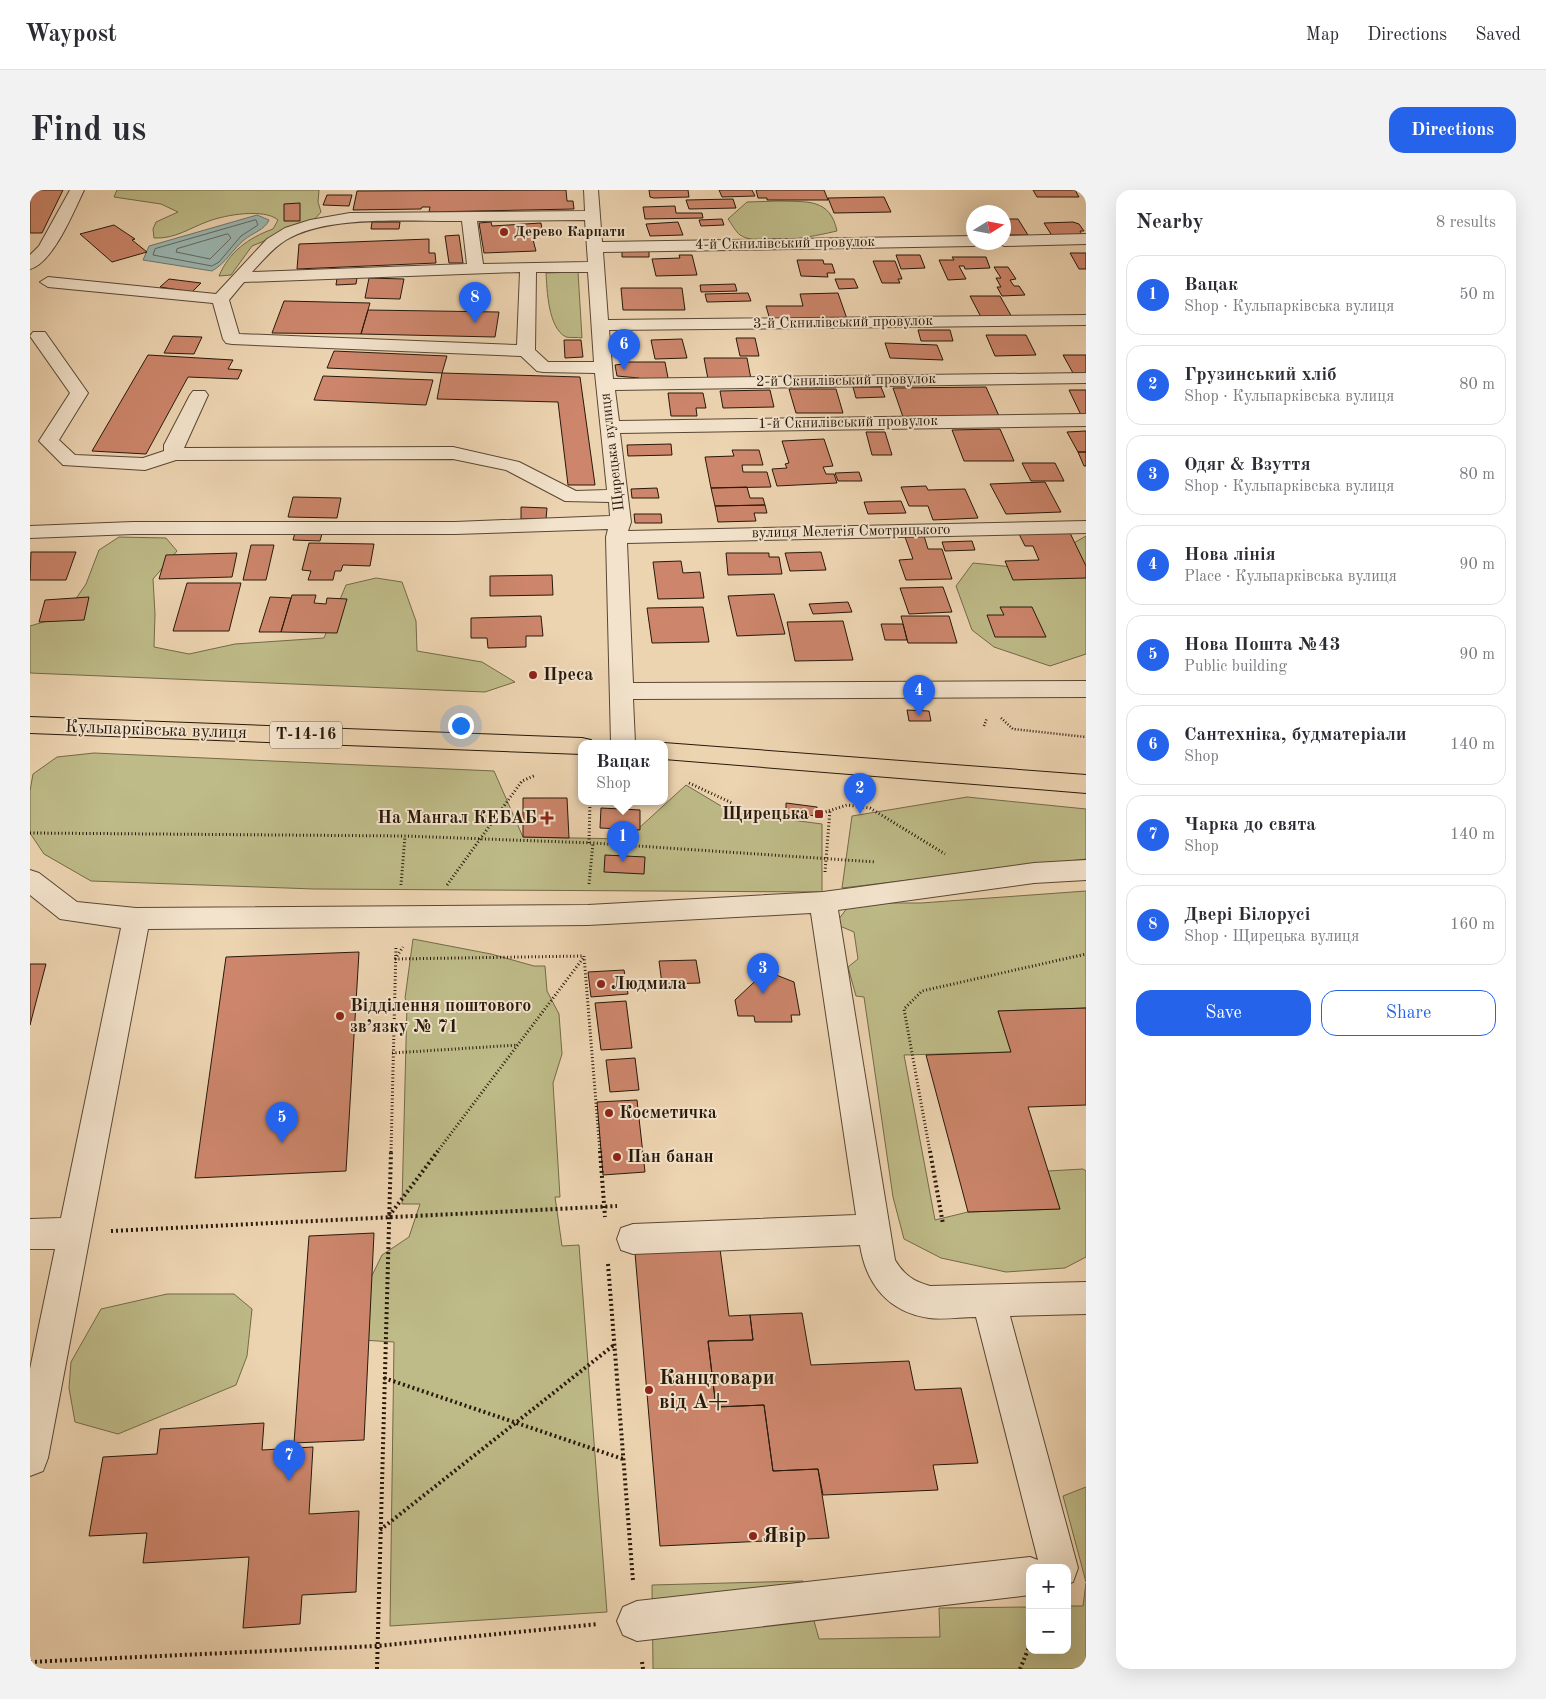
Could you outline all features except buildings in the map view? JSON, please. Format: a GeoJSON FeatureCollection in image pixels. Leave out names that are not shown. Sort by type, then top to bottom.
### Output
{"type":"FeatureCollection","features":[{"type":"Feature","properties":{"kind":"main road","name":"Кульпарківська вулиця"},"geometry":{"type":"LineString","coordinates":[[30,725],[578,746]]}},
{"type":"Feature","properties":{"kind":"main road"},"geometry":{"type":"LineString","coordinates":[[668,751],[1086,784]]}},
{"type":"Feature","properties":{"kind":"street"},"geometry":{"type":"LineString","coordinates":[[30,264],[46,248],[77,190]]}},
{"type":"Feature","properties":{"kind":"street","name":"Щирецька вулиця"},"geometry":{"type":"LineString","coordinates":[[591,190],[604,377],[618,496],[623,740]]}},
{"type":"Feature","properties":{"kind":"street"},"geometry":{"type":"LineString","coordinates":[[220,299],[273,242],[293,231],[320,222],[350,218],[594,215]]}},
{"type":"Feature","properties":{"kind":"street"},"geometry":{"type":"LineString","coordinates":[[469,217],[476,269]]}},
{"type":"Feature","properties":{"kind":"street"},"geometry":{"type":"LineString","coordinates":[[1011,241],[1086,240]]}},
{"type":"Feature","properties":{"kind":"street","name":"4-й Скнилівський провулок"},"geometry":{"type":"LineString","coordinates":[[596,248],[966,241]]}},
{"type":"Feature","properties":{"kind":"street"},"geometry":{"type":"LineString","coordinates":[[241,276],[528,267],[596,267]]}},
{"type":"Feature","properties":{"kind":"street"},"geometry":{"type":"LineString","coordinates":[[220,299],[232,339],[526,351],[528,267]]}},
{"type":"Feature","properties":{"kind":"street"},"geometry":{"type":"LineString","coordinates":[[48,282],[220,299]]}},
{"type":"Feature","properties":{"kind":"street","name":"3-й Скнилівський провулок"},"geometry":{"type":"LineString","coordinates":[[600,325],[1086,320]]}},
{"type":"Feature","properties":{"kind":"street"},"geometry":{"type":"LineString","coordinates":[[39,336],[80,393],[49,441],[70,461],[146,464],[174,454],[453,453],[512,466],[572,497],[618,496]]}},
{"type":"Feature","properties":{"kind":"street","name":"2-й Скнилівський провулок"},"geometry":{"type":"LineString","coordinates":[[526,351],[543,367],[604,377],[1086,378]]}},
{"type":"Feature","properties":{"kind":"street"},"geometry":{"type":"LineString","coordinates":[[174,454],[174,445],[199,395]]}},
{"type":"Feature","properties":{"kind":"street","name":"1-й Скнилівський провулок"},"geometry":{"type":"LineString","coordinates":[[610,427],[1086,420]]}},
{"type":"Feature","properties":{"kind":"street","name":"вулиця Мелетія Смотрицького"},"geometry":{"type":"LineString","coordinates":[[30,532],[143,528],[1086,528]]}},
{"type":"Feature","properties":{"kind":"street"},"geometry":{"type":"LineString","coordinates":[[623,691],[1086,689]]}},
{"type":"Feature","properties":{"kind":"street"},"geometry":{"type":"LineString","coordinates":[[30,880],[70,912],[136,919],[588,915],[822,902],[1034,873],[1086,870]]}},
{"type":"Feature","properties":{"kind":"street"},"geometry":{"type":"LineString","coordinates":[[822,902],[879,1261],[888,1282],[907,1297],[930,1302],[989,1302],[1086,1298]]}},
{"type":"Feature","properties":{"kind":"street"},"geometry":{"type":"LineString","coordinates":[[30,1458],[136,919]]}},
{"type":"Feature","properties":{"kind":"street"},"geometry":{"type":"LineString","coordinates":[[615,1240],[874,1229]]}},
{"type":"Feature","properties":{"kind":"street"},"geometry":{"type":"LineString","coordinates":[[30,1234],[73,1233]]}},
{"type":"Feature","properties":{"kind":"street"},"geometry":{"type":"LineString","coordinates":[[989,1302],[1058,1564]]}},
{"type":"Feature","properties":{"kind":"street"},"geometry":{"type":"LineString","coordinates":[[636,1621],[1026,1576]]}},
{"type":"Feature","properties":{"kind":"path"},"geometry":{"type":"LineString","coordinates":[[376,1669],[395,959],[522,781],[535,775]]}},
{"type":"Feature","properties":{"kind":"path"},"geometry":{"type":"LineString","coordinates":[[683,780],[732,803]]}},
{"type":"Feature","properties":{"kind":"path"},"geometry":{"type":"LineString","coordinates":[[588,891],[591,843],[590,805]]}},
{"type":"Feature","properties":{"kind":"path"},"geometry":{"type":"LineString","coordinates":[[819,814],[847,805],[870,808],[950,858]]}},
{"type":"Feature","properties":{"kind":"path"},"geometry":{"type":"LineString","coordinates":[[822,902],[830,810]]}},
{"type":"Feature","properties":{"kind":"path"},"geometry":{"type":"LineString","coordinates":[[30,832],[405,836],[591,843],[882,862]]}},
{"type":"Feature","properties":{"kind":"path"},"geometry":{"type":"LineString","coordinates":[[944,1224],[904,1009],[922,991],[1086,955]]}},
{"type":"Feature","properties":{"kind":"path"},"geometry":{"type":"LineString","coordinates":[[395,959],[584,956]]}},
{"type":"Feature","properties":{"kind":"path"},"geometry":{"type":"LineString","coordinates":[[388,1217],[584,956]]}},
{"type":"Feature","properties":{"kind":"path"},"geometry":{"type":"LineString","coordinates":[[584,956],[604,1206],[615,1240],[614,1345],[636,1621],[643,1669]]}},
{"type":"Feature","properties":{"kind":"path"},"geometry":{"type":"LineString","coordinates":[[392,1053],[518,1045]]}},
{"type":"Feature","properties":{"kind":"path"},"geometry":{"type":"LineString","coordinates":[[73,1233],[623,1205]]}},
{"type":"Feature","properties":{"kind":"path"},"geometry":{"type":"LineString","coordinates":[[380,1530],[614,1345]]}},
{"type":"Feature","properties":{"kind":"path"},"geometry":{"type":"LineString","coordinates":[[384,1378],[623,1459]]}},
{"type":"Feature","properties":{"kind":"path"},"geometry":{"type":"LineString","coordinates":[[30,1662],[377,1646],[636,1621]]}},
{"type":"Feature","properties":{"kind":"path"},"geometry":{"type":"LineString","coordinates":[[1020,1669],[1026,1654]]}},
{"type":"Feature","properties":{"kind":"shaded area"},"geometry":{"type":"Polygon","coordinates":[[[117,190],[319,190],[318,202],[321,212],[313,221],[252,246],[231,275],[219,276],[228,260],[240,247],[255,237],[273,229],[278,220],[264,214],[234,215],[209,221],[176,235],[154,238],[153,229],[156,222],[178,212],[161,204],[114,197],[117,190]]]}},
{"type":"Feature","properties":{"kind":"shaded area"},"geometry":{"type":"Polygon","coordinates":[[[747,202],[808,202],[823,207],[834,220],[837,231],[788,240],[760,241],[740,235],[728,219],[747,202]]]}},
{"type":"Feature","properties":{"kind":"shaded area"},"geometry":{"type":"Polygon","coordinates":[[[578,272],[582,338],[566,337],[555,326],[546,280],[546,273],[578,272]]]}},
{"type":"Feature","properties":{"kind":"shaded area"},"geometry":{"type":"Polygon","coordinates":[[[1086,536],[1086,654],[1050,666],[994,647],[972,630],[956,586],[973,563],[1023,568],[1086,536]]]}},
{"type":"Feature","properties":{"kind":"shaded area"},"geometry":{"type":"Polygon","coordinates":[[[119,537],[166,538],[177,551],[153,579],[154,647],[189,654],[235,644],[324,638],[346,585],[376,578],[402,582],[416,621],[417,651],[482,662],[515,682],[485,692],[30,673],[30,626],[64,616],[86,584],[99,550],[119,537]]]}},
{"type":"Feature","properties":{"kind":"shaded area"},"geometry":{"type":"Polygon","coordinates":[[[94,753],[494,771],[523,837],[627,839],[664,805],[668,805],[668,801],[686,785],[731,812],[822,824],[822,892],[314,889],[91,881],[44,854],[30,833],[30,791],[33,774],[57,757],[94,753]]]}},
{"type":"Feature","properties":{"kind":"shaded area"},"geometry":{"type":"Polygon","coordinates":[[[967,797],[1086,809],[1086,859],[842,888],[852,816],[967,797]]]}},
{"type":"Feature","properties":{"kind":"shaded area"},"geometry":{"type":"Polygon","coordinates":[[[1086,891],[1086,1008],[998,1011],[1011,1052],[904,1055],[935,1220],[968,1212],[1060,1209],[1048,1171],[1083,1169],[1086,1171],[1086,1257],[1065,1268],[1006,1272],[941,1258],[904,1239],[893,1197],[864,997],[856,996],[848,967],[858,959],[854,932],[835,924],[851,903],[921,903],[1086,891]]]}},
{"type":"Feature","properties":{"kind":"shaded area"},"geometry":{"type":"Polygon","coordinates":[[[413,939],[491,954],[534,966],[545,966],[547,991],[559,1014],[562,1054],[553,1083],[560,1197],[555,1197],[562,1246],[579,1245],[607,1612],[390,1626],[394,1342],[362,1340],[362,1296],[382,1255],[409,1237],[420,1204],[402,1204],[407,1003],[405,998],[413,939]]]}},
{"type":"Feature","properties":{"kind":"shaded area"},"geometry":{"type":"Polygon","coordinates":[[[167,1294],[234,1294],[252,1309],[247,1356],[236,1385],[118,1434],[75,1422],[69,1388],[71,1362],[101,1309],[167,1294]]]}},
{"type":"Feature","properties":{"kind":"shaded area"},"geometry":{"type":"Polygon","coordinates":[[[1086,1487],[1086,1582],[1063,1496],[1086,1487]]]}},
{"type":"Feature","properties":{"kind":"shaded area"},"geometry":{"type":"Polygon","coordinates":[[[803,1581],[819,1639],[940,1637],[939,1608],[1026,1607],[1026,1654],[1071,1654],[1071,1606],[1083,1606],[1086,1583],[1086,1669],[653,1669],[652,1585],[803,1581]]]}},
{"type":"Feature","properties":{"kind":"water"},"geometry":{"type":"Polygon","coordinates":[[[257,215],[269,220],[261,229],[244,240],[212,271],[143,260],[149,246],[257,215]]]}},
{"type":"Feature","properties":{"kind":"place","name":"Дерево Карпати"},"geometry":{"type":"Point","coordinates":[504,232]}},
{"type":"Feature","properties":{"kind":"place","name":"Двері Білорусі"},"geometry":{"type":"Point","coordinates":[475,323]}},
{"type":"Feature","properties":{"kind":"place","name":"Сантехніка, будматеріали"},"geometry":{"type":"Point","coordinates":[624,370]}},
{"type":"Feature","properties":{"kind":"place","name":"Преса"},"geometry":{"type":"Point","coordinates":[533,675]}},
{"type":"Feature","properties":{"kind":"place","name":"Нова лінія"},"geometry":{"type":"Point","coordinates":[919,716]}},
{"type":"Feature","properties":{"kind":"place","name":"Щирецька"},"geometry":{"type":"Point","coordinates":[819,814]}},
{"type":"Feature","properties":{"kind":"place","name":"Грузинський хліб"},"geometry":{"type":"Point","coordinates":[860,814]}},
{"type":"Feature","properties":{"kind":"place","name":"На Мангал КЕБАБ"},"geometry":{"type":"Point","coordinates":[547,818]}},
{"type":"Feature","properties":{"kind":"place","name":"Вацак"},"geometry":{"type":"Point","coordinates":[623,862]}},
{"type":"Feature","properties":{"kind":"place","name":"Людмила"},"geometry":{"type":"Point","coordinates":[601,984]}},
{"type":"Feature","properties":{"kind":"place","name":"Одяг & Взуття"},"geometry":{"type":"Point","coordinates":[763,994]}},
{"type":"Feature","properties":{"kind":"place","name":"Відділення поштового зв’язку № 71"},"geometry":{"type":"Point","coordinates":[340,1016]}},
{"type":"Feature","properties":{"kind":"place","name":"Косметичка"},"geometry":{"type":"Point","coordinates":[609,1113]}},
{"type":"Feature","properties":{"kind":"place","name":"Нова Пошта №43"},"geometry":{"type":"Point","coordinates":[282,1143]}},
{"type":"Feature","properties":{"kind":"place","name":"Пан банан"},"geometry":{"type":"Point","coordinates":[617,1157]}},
{"type":"Feature","properties":{"kind":"place","name":"Канцтовари від А+"},"geometry":{"type":"Point","coordinates":[649,1390]}},
{"type":"Feature","properties":{"kind":"place","name":"Чарка до свята"},"geometry":{"type":"Point","coordinates":[289,1481]}},
{"type":"Feature","properties":{"kind":"place","name":"Явір"},"geometry":{"type":"Point","coordinates":[753,1536]}}]}
